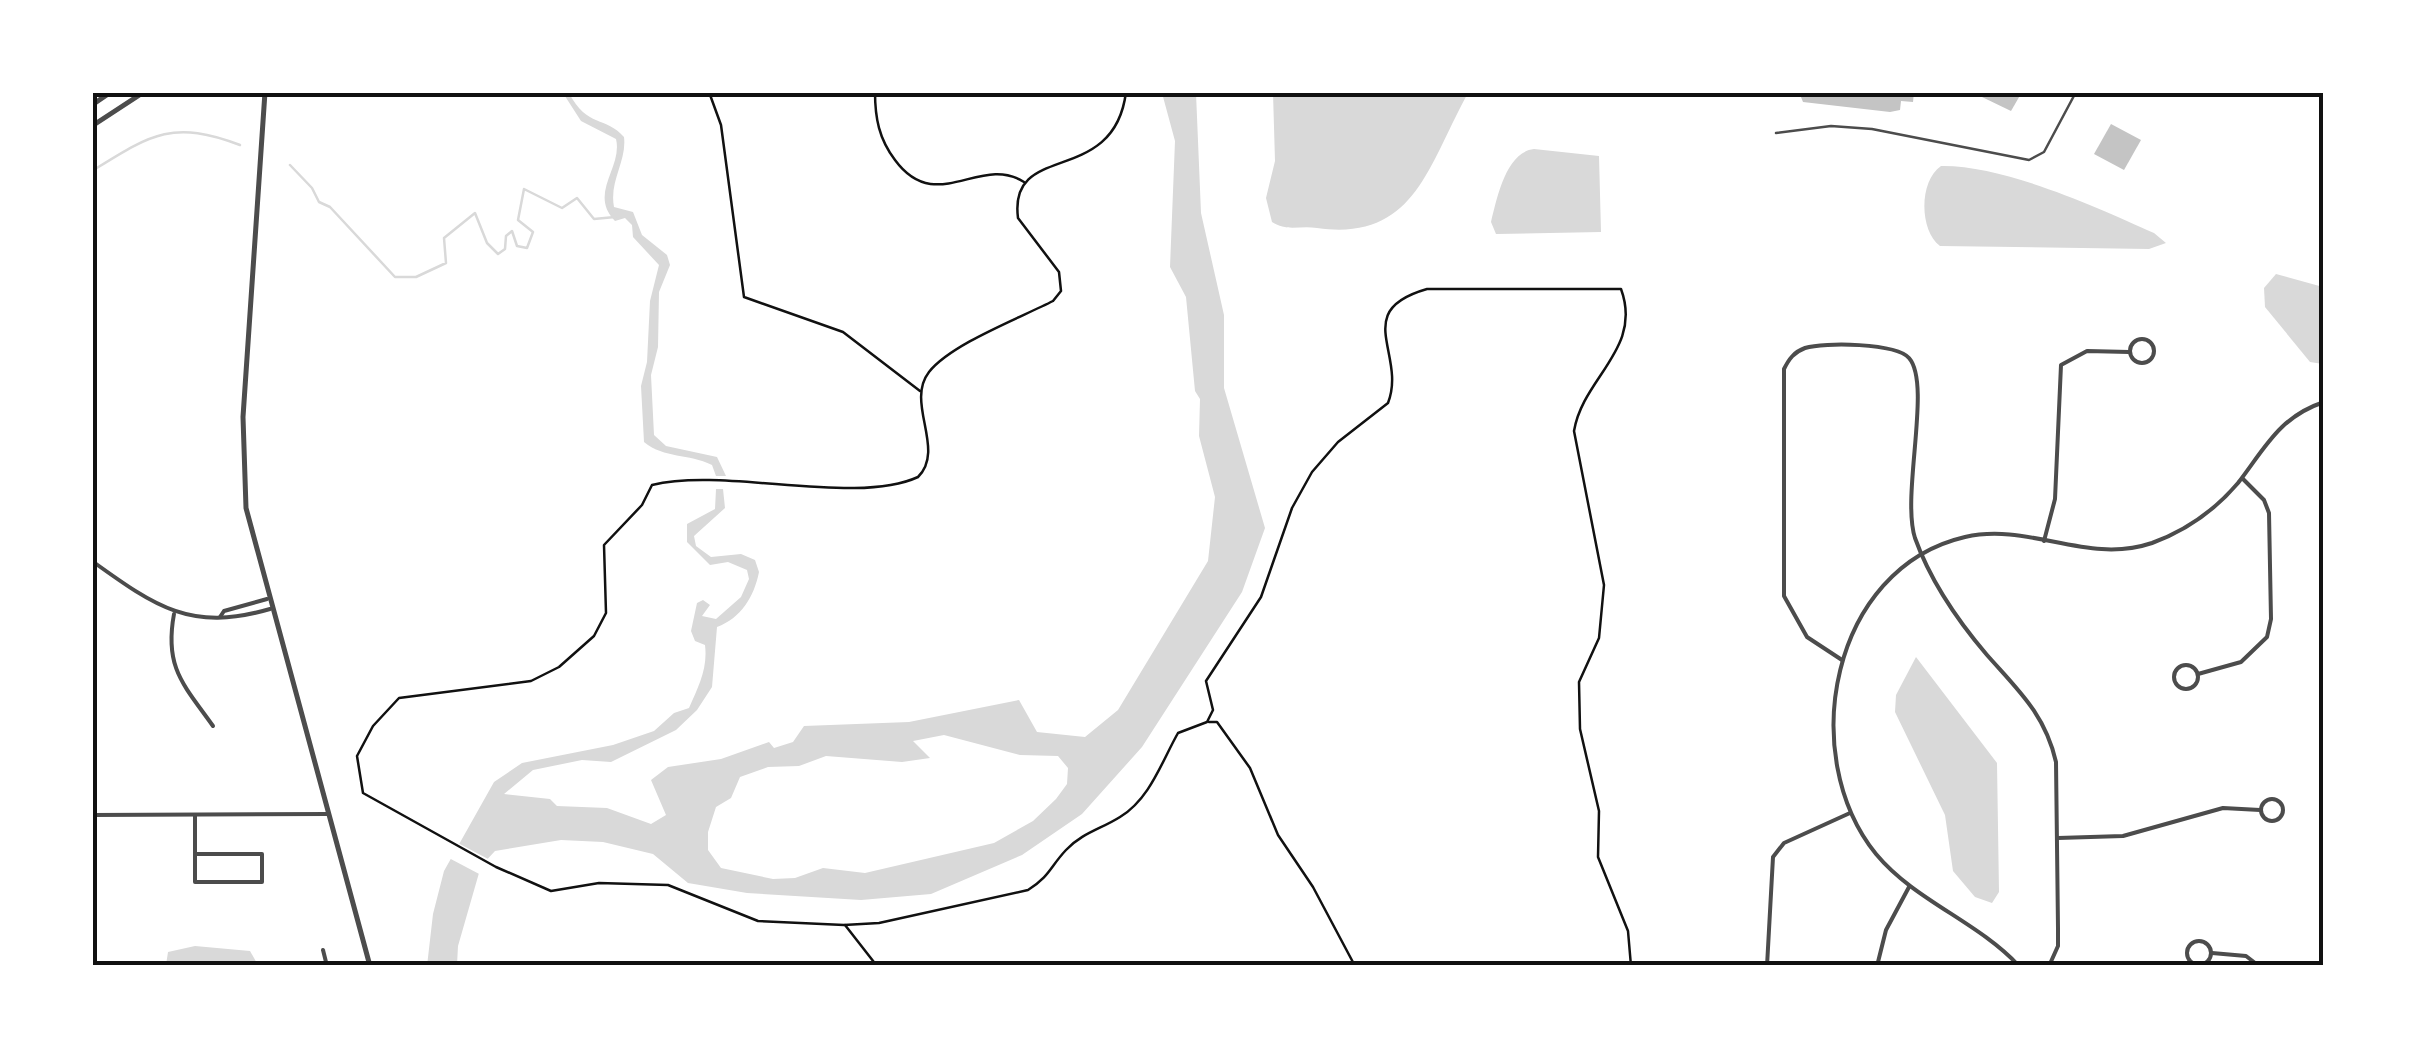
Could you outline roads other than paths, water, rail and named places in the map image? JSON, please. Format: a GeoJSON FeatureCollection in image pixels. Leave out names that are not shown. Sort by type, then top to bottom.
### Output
{"type":"FeatureCollection","features":[{"type":"Feature","properties":{"kind":"street"},"geometry":{"type":"LineString","coordinates":[[92,104],[111,92]]}},
{"type":"Feature","properties":{"kind":"street"},"geometry":{"type":"LineString","coordinates":[[92,126],[144,92]]}},
{"type":"Feature","properties":{"kind":"street"},"geometry":{"type":"LineString","coordinates":[[266,92],[242,451],[248,520],[370,966]]}},
{"type":"Feature","properties":{"kind":"street"},"geometry":{"type":"LineString","coordinates":[[2044,542],[2055,499],[2061,366],[2074,354],[2087,351],[2129,352],[2140,363],[2149,361],[2154,350],[2143,338],[2132,344],[2129,352]]}},
{"type":"Feature","properties":{"kind":"street"},"geometry":{"type":"LineString","coordinates":[[1842,660],[1816,644],[1798,625],[1782,583],[1783,384],[1786,365],[1796,353],[1815,346],[1888,347],[1902,352],[1913,364],[1916,400],[1909,502],[1922,555],[1957,615],[2045,724],[2056,762],[2058,946],[2048,966]]}},
{"type":"Feature","properties":{"kind":"street"},"geometry":{"type":"LineString","coordinates":[[2019,966],[1979,929],[1910,886],[1876,854],[1850,812],[1835,758],[1832,726],[1842,660],[1877,596],[1922,555],[1972,535],[2004,533],[2104,551],[2146,545],[2193,524],[2241,478],[2275,430],[2324,402]]}},
{"type":"Feature","properties":{"kind":"street"},"geometry":{"type":"LineString","coordinates":[[2198,674],[2186,664],[2175,670],[2173,679],[2178,686],[2190,688],[2198,674],[2249,658],[2270,628],[2270,513],[2257,491],[2241,478]]}},
{"type":"Feature","properties":{"kind":"street"},"geometry":{"type":"LineString","coordinates":[[92,561],[174,614],[220,617],[227,621],[270,609]]}},
{"type":"Feature","properties":{"kind":"street"},"geometry":{"type":"LineString","coordinates":[[220,617],[224,610],[267,598]]}},
{"type":"Feature","properties":{"kind":"street"},"geometry":{"type":"LineString","coordinates":[[174,614],[170,639],[174,672],[214,726]]}},
{"type":"Feature","properties":{"kind":"street"},"geometry":{"type":"LineString","coordinates":[[92,724],[92,740]]}},
{"type":"Feature","properties":{"kind":"street"},"geometry":{"type":"LineString","coordinates":[[2270,799],[2281,804],[2283,811],[2273,822],[2262,817],[2260,810],[2270,799]]}},
{"type":"Feature","properties":{"kind":"street"},"geometry":{"type":"LineString","coordinates":[[2058,838],[2142,833],[2223,808],[2260,810]]}},
{"type":"Feature","properties":{"kind":"street"},"geometry":{"type":"LineString","coordinates":[[1767,966],[1772,857],[1784,843],[1850,812]]}},
{"type":"Feature","properties":{"kind":"street"},"geometry":{"type":"LineString","coordinates":[[92,816],[329,814]]}},
{"type":"Feature","properties":{"kind":"street"},"geometry":{"type":"LineString","coordinates":[[195,815],[195,854],[195,882],[262,882],[262,854],[195,854]]}},
{"type":"Feature","properties":{"kind":"street"},"geometry":{"type":"LineString","coordinates":[[1877,966],[1891,918],[1910,886]]}},
{"type":"Feature","properties":{"kind":"street"},"geometry":{"type":"LineString","coordinates":[[2198,940],[2206,942],[2212,954],[2205,964],[2196,965],[2187,952],[2198,940]]}},
{"type":"Feature","properties":{"kind":"street"},"geometry":{"type":"LineString","coordinates":[[323,950],[327,966]]}},
{"type":"Feature","properties":{"kind":"street"},"geometry":{"type":"LineString","coordinates":[[2212,954],[2246,956],[2259,966]]}},
{"type":"Feature","properties":{"kind":"lane"},"geometry":{"type":"LineString","coordinates":[[1776,133],[1830,126],[1872,129],[2030,160],[2044,152],[2076,92]]}},
{"type":"Feature","properties":{"kind":"waterway"},"geometry":{"type":"LineString","coordinates":[[92,171],[146,140],[179,132],[240,145]]}},
{"type":"Feature","properties":{"kind":"waterway"},"geometry":{"type":"LineString","coordinates":[[290,165],[312,188],[319,202],[330,207],[395,277],[416,277],[446,263],[444,238],[475,213],[487,243],[498,254],[505,249],[506,236],[512,231],[517,246],[527,248],[533,232],[518,220],[524,189],[562,208],[577,198],[594,219],[615,217]]}}]}
